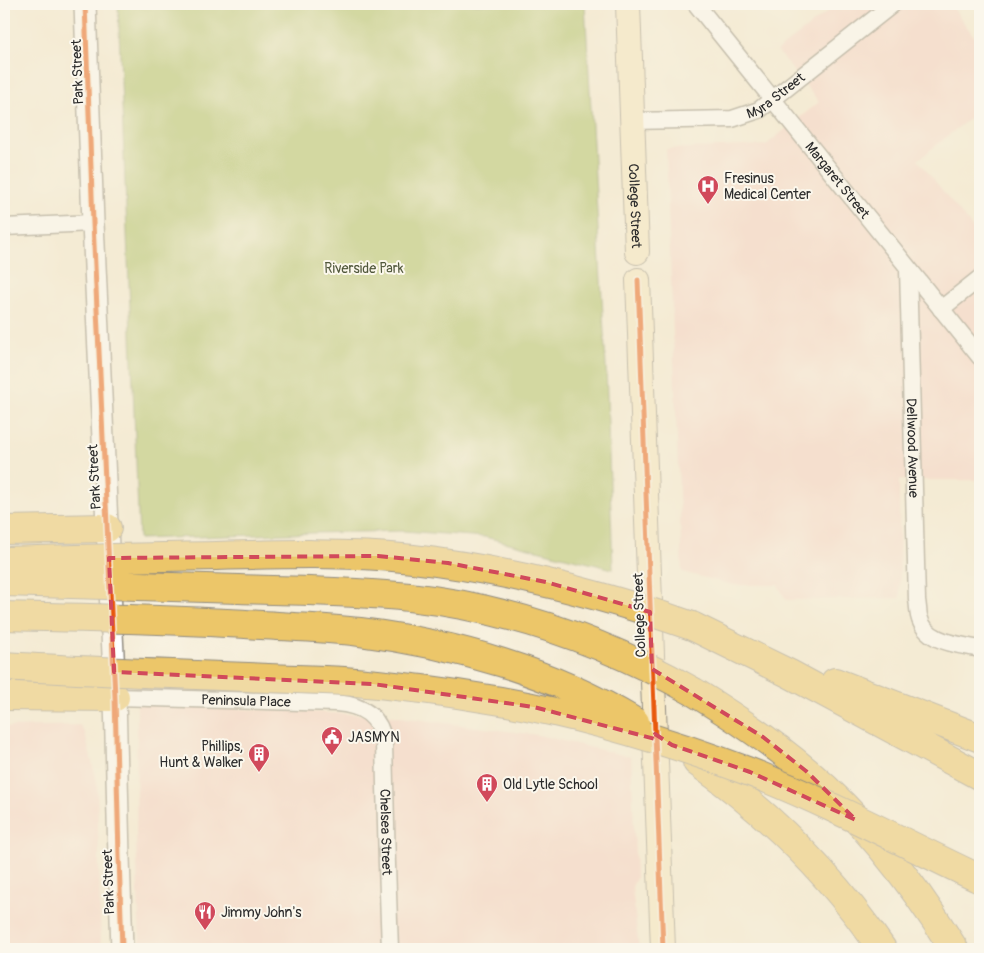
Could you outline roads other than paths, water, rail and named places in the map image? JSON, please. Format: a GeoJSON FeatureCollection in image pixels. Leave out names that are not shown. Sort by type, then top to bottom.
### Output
{"type":"FeatureCollection","features":[{"type":"Feature","properties":{"kind":"highway"},"geometry":{"type":"LineString","coordinates":[[4,530],[107,528]]}},
{"type":"Feature","properties":{"kind":"highway"},"geometry":{"type":"LineString","coordinates":[[4,560],[282,554],[354,555],[411,559],[480,569],[546,582],[611,600],[692,626],[980,738]]}},
{"type":"Feature","properties":{"kind":"highway"},"geometry":{"type":"LineString","coordinates":[[4,582],[362,593],[410,597],[442,601],[505,614],[596,643],[626,656],[694,692],[763,737],[806,771],[853,816],[901,872],[938,923],[954,949]]}},
{"type":"Feature","properties":{"kind":"highway"},"geometry":{"type":"LineString","coordinates":[[4,616],[232,623],[359,632],[423,642],[453,649],[499,662],[547,679],[630,719],[697,762],[742,795],[790,838],[835,889],[882,949]]}},
{"type":"Feature","properties":{"kind":"highway"},"geometry":{"type":"LineString","coordinates":[[692,626],[790,674],[980,776]]}},
{"type":"Feature","properties":{"kind":"highway"},"geometry":{"type":"LineString","coordinates":[[4,666],[349,682],[454,693],[534,708],[657,740],[750,772],[810,798],[980,880]]}},
{"type":"Feature","properties":{"kind":"highway"},"geometry":{"type":"LineString","coordinates":[[4,696],[115,697]]}},
{"type":"Feature","properties":{"kind":"main road","name":"College Street"},"geometry":{"type":"LineString","coordinates":[[628,4],[637,252]]}},
{"type":"Feature","properties":{"kind":"main road","name":"College Street"},"geometry":{"type":"LineString","coordinates":[[638,280],[663,949]]}},
{"type":"Feature","properties":{"kind":"street","name":"Park Street"},"geometry":{"type":"LineString","coordinates":[[85,4],[115,697],[122,949]]}},
{"type":"Feature","properties":{"kind":"street","name":"Margaret Street"},"geometry":{"type":"LineString","coordinates":[[696,4],[980,357]]}},
{"type":"Feature","properties":{"kind":"street","name":"Myra Street"},"geometry":{"type":"LineString","coordinates":[[632,121],[732,119],[759,110],[893,4]]}},
{"type":"Feature","properties":{"kind":"street"},"geometry":{"type":"LineString","coordinates":[[4,227],[93,223]]}},
{"type":"Feature","properties":{"kind":"street","name":"College Street"},"geometry":{"type":"LineString","coordinates":[[637,252],[638,280]]}},
{"type":"Feature","properties":{"kind":"street","name":"Dellwood Avenue"},"geometry":{"type":"LineString","coordinates":[[908,268],[919,617],[922,626],[941,641],[980,649]]}},
{"type":"Feature","properties":{"kind":"street"},"geometry":{"type":"LineString","coordinates":[[941,309],[980,278]]}},
{"type":"Feature","properties":{"kind":"street","name":"Peninsula Place"},"geometry":{"type":"LineString","coordinates":[[115,697],[346,704],[361,708],[373,718]]}},
{"type":"Feature","properties":{"kind":"street","name":"Chelsea Street"},"geometry":{"type":"LineString","coordinates":[[373,718],[381,730],[384,743],[390,949]]}},
{"type":"Feature","properties":{"kind":"place","name":"Fresinus Medical Center"},"geometry":{"type":"Point","coordinates":[708,205]}},
{"type":"Feature","properties":{"kind":"place","name":"JASMYN"},"geometry":{"type":"Point","coordinates":[332,756]}},
{"type":"Feature","properties":{"kind":"place","name":"Phillips, Hunt & Walker"},"geometry":{"type":"Point","coordinates":[259,773]}},
{"type":"Feature","properties":{"kind":"place","name":"Old Lytle School"},"geometry":{"type":"Point","coordinates":[487,803]}},
{"type":"Feature","properties":{"kind":"place","name":"Jimmy John's"},"geometry":{"type":"Point","coordinates":[205,931]}},
{"type":"Feature","properties":{"kind":"park label","name":"Riverside Park"},"geometry":{"type":"Point","coordinates":[364,268]}}]}
